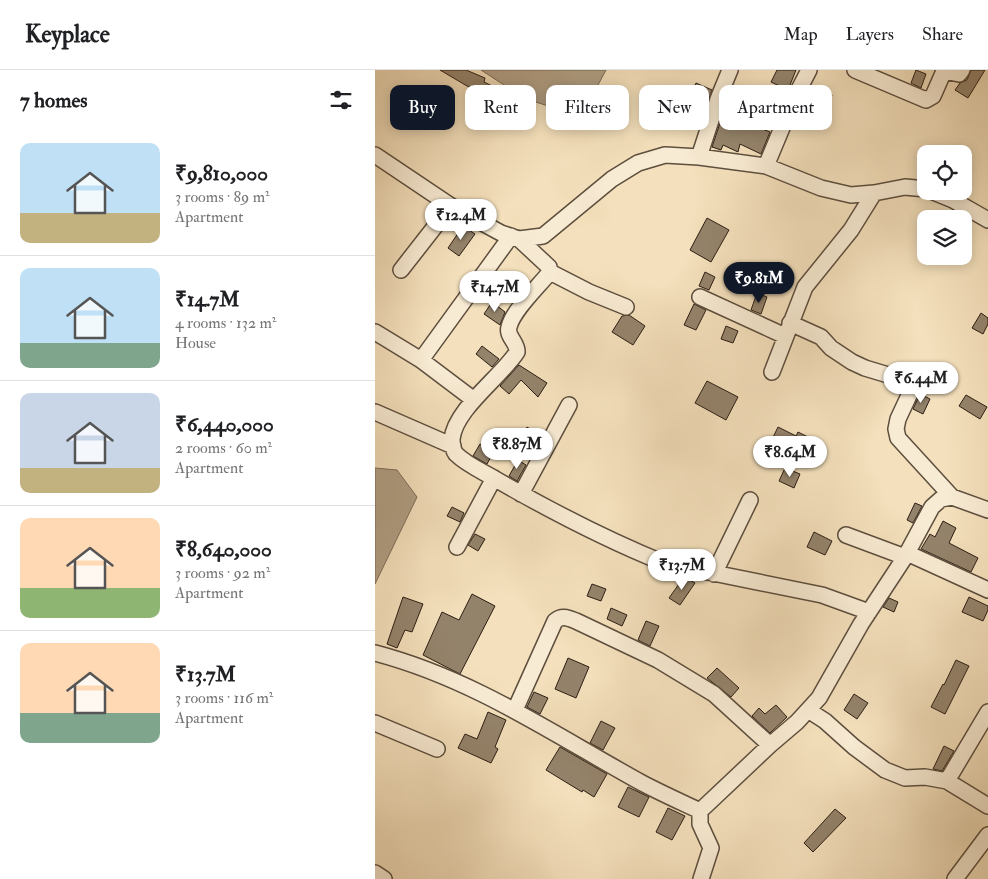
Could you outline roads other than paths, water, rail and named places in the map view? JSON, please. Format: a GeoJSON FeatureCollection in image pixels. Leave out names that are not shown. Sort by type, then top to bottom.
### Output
{"type":"FeatureCollection","features":[{"type":"Feature","properties":{"kind":"street"},"geometry":{"type":"LineString","coordinates":[[699,157],[718,98],[730,70]]}},
{"type":"Feature","properties":{"kind":"street"},"geometry":{"type":"LineString","coordinates":[[766,166],[794,99],[809,70]]}},
{"type":"Feature","properties":{"kind":"street"},"geometry":{"type":"LineString","coordinates":[[855,70],[926,100],[933,96],[944,71],[959,74],[962,70]]}},
{"type":"Feature","properties":{"kind":"street"},"geometry":{"type":"LineString","coordinates":[[375,155],[451,206],[515,238],[549,267],[550,272],[589,292],[626,307]]}},
{"type":"Feature","properties":{"kind":"street"},"geometry":{"type":"LineString","coordinates":[[421,360],[515,238],[543,236],[612,179],[638,163],[665,155],[699,157],[766,166],[821,188],[840,194],[851,195],[875,193],[905,187],[917,188]]}},
{"type":"Feature","properties":{"kind":"street"},"geometry":{"type":"LineString","coordinates":[[772,372],[787,329],[805,287],[851,230],[875,193]]}},
{"type":"Feature","properties":{"kind":"street"},"geometry":{"type":"LineString","coordinates":[[953,200],[988,220]]}},
{"type":"Feature","properties":{"kind":"street"},"geometry":{"type":"LineString","coordinates":[[401,270],[451,206]]}},
{"type":"Feature","properties":{"kind":"street"},"geometry":{"type":"LineString","coordinates":[[550,272],[517,312],[509,327],[509,333],[518,348],[517,352],[474,400],[457,424],[453,433],[455,453],[469,464],[521,494],[641,554],[664,563],[822,595],[869,612]]}},
{"type":"Feature","properties":{"kind":"street"},"geometry":{"type":"LineString","coordinates":[[700,297],[787,329],[821,337],[831,348],[852,362],[911,383],[912,389],[898,419],[896,429],[898,438],[952,496],[988,510]]}},
{"type":"Feature","properties":{"kind":"street"},"geometry":{"type":"LineString","coordinates":[[375,332],[421,360],[474,400]]}},
{"type":"Feature","properties":{"kind":"street"},"geometry":{"type":"LineString","coordinates":[[521,494],[569,405]]}},
{"type":"Feature","properties":{"kind":"street"},"geometry":{"type":"LineString","coordinates":[[375,412],[453,446]]}},
{"type":"Feature","properties":{"kind":"street"},"geometry":{"type":"LineString","coordinates":[[457,547],[494,478]]}},
{"type":"Feature","properties":{"kind":"street"},"geometry":{"type":"LineString","coordinates":[[701,879],[711,848],[700,824],[700,811],[797,722],[819,698],[869,612],[906,555],[932,507],[941,500],[952,496]]}},
{"type":"Feature","properties":{"kind":"street"},"geometry":{"type":"LineString","coordinates":[[714,574],[750,500]]}},
{"type":"Feature","properties":{"kind":"street"},"geometry":{"type":"LineString","coordinates":[[846,535],[906,555],[988,590]]}},
{"type":"Feature","properties":{"kind":"street"},"geometry":{"type":"LineString","coordinates":[[515,710],[555,621],[564,617],[576,620],[658,660],[714,694],[770,745]]}},
{"type":"Feature","properties":{"kind":"street"},"geometry":{"type":"LineString","coordinates":[[375,653],[405,661],[449,678],[515,710],[643,783],[700,811]]}},
{"type":"Feature","properties":{"kind":"street"},"geometry":{"type":"LineString","coordinates":[[808,710],[825,721],[853,747],[894,775],[905,778],[925,777],[947,782],[988,806]]}},
{"type":"Feature","properties":{"kind":"street"},"geometry":{"type":"LineString","coordinates":[[947,782],[988,712]]}},
{"type":"Feature","properties":{"kind":"street"},"geometry":{"type":"LineString","coordinates":[[375,724],[437,750]]}},
{"type":"Feature","properties":{"kind":"street"},"geometry":{"type":"LineString","coordinates":[[955,879],[988,835]]}},
{"type":"Feature","properties":{"kind":"street"},"geometry":{"type":"LineString","coordinates":[[375,873],[384,879]]}}]}
